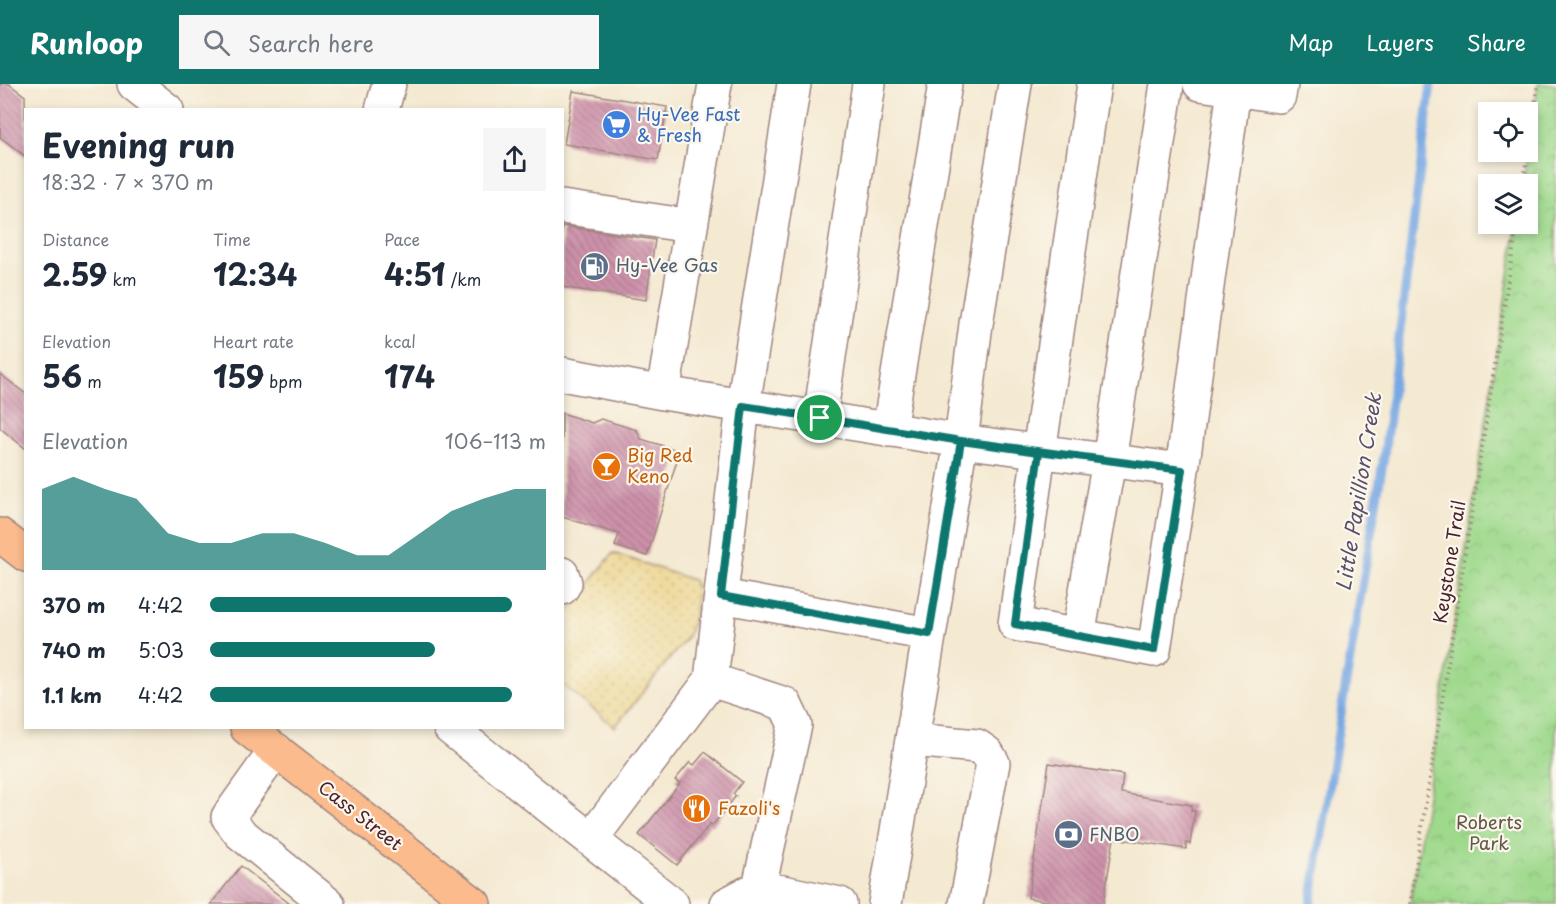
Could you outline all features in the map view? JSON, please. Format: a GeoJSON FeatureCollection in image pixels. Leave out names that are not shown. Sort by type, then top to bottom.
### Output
{"type":"FeatureCollection","features":[{"type":"Feature","properties":{"kind":"main road"},"geometry":{"type":"LineString","coordinates":[[0,535],[24,553]]}},
{"type":"Feature","properties":{"kind":"main road","name":"Cass Street"},"geometry":{"type":"LineString","coordinates":[[248,729],[474,904]]}},
{"type":"Feature","properties":{"kind":"street"},"geometry":{"type":"LineString","coordinates":[[134,84],[164,108]]}},
{"type":"Feature","properties":{"kind":"street"},"geometry":{"type":"LineString","coordinates":[[383,108],[389,84]]}},
{"type":"Feature","properties":{"kind":"street"},"geometry":{"type":"LineString","coordinates":[[663,393],[715,84]]}},
{"type":"Feature","properties":{"kind":"street"},"geometry":{"type":"LineString","coordinates":[[591,839],[711,680],[743,406],[794,84]]}},
{"type":"Feature","properties":{"kind":"street"},"geometry":{"type":"LineString","coordinates":[[820,418],[869,84]]}},
{"type":"Feature","properties":{"kind":"street"},"geometry":{"type":"LineString","coordinates":[[889,430],[945,84]]}},
{"type":"Feature","properties":{"kind":"street"},"geometry":{"type":"LineString","coordinates":[[885,904],[961,441],[976,324],[1015,84]]}},
{"type":"Feature","properties":{"kind":"street"},"geometry":{"type":"LineString","coordinates":[[1094,84],[1015,624],[1154,650],[1182,470],[1234,89]]}},
{"type":"Feature","properties":{"kind":"street"},"geometry":{"type":"LineString","coordinates":[[1078,636],[1109,461],[1167,84]]}},
{"type":"Feature","properties":{"kind":"street"},"geometry":{"type":"LineString","coordinates":[[1200,84],[1280,96],[1281,84]]}},
{"type":"Feature","properties":{"kind":"street"},"geometry":{"type":"LineString","coordinates":[[564,207],[691,226]]}},
{"type":"Feature","properties":{"kind":"street"},"geometry":{"type":"LineString","coordinates":[[564,374],[889,430],[1182,470]]}},
{"type":"Feature","properties":{"kind":"street"},"geometry":{"type":"LineString","coordinates":[[721,596],[929,634]]}},
{"type":"Feature","properties":{"kind":"street"},"geometry":{"type":"LineString","coordinates":[[711,680],[785,704],[795,725],[759,887]]}},
{"type":"Feature","properties":{"kind":"street"},"geometry":{"type":"LineString","coordinates":[[454,729],[672,904]]}},
{"type":"Feature","properties":{"kind":"street"},"geometry":{"type":"LineString","coordinates":[[912,740],[977,746],[987,753],[993,762],[966,904]]}},
{"type":"Feature","properties":{"kind":"street"},"geometry":{"type":"LineString","coordinates":[[276,750],[228,817],[240,833],[328,904]]}},
{"type":"Feature","properties":{"kind":"street"},"geometry":{"type":"LineString","coordinates":[[727,904],[759,887],[840,904]]}},
{"type":"Feature","properties":{"kind":"path"},"geometry":{"type":"LineString","coordinates":[[1524,174],[1538,84]]}},
{"type":"Feature","properties":{"kind":"path","name":"Keystone Trail"},"geometry":{"type":"LineString","coordinates":[[1410,904],[1514,234]]}},
{"type":"Feature","properties":{"kind":"sand"},"geometry":{"type":"Polygon","coordinates":[[[613,553],[693,580],[695,586],[694,616],[687,637],[615,727],[564,686],[564,617],[613,553]]]}},
{"type":"Feature","properties":{"kind":"green space","name":"Roberts Park"},"geometry":{"type":"Polygon","coordinates":[[[1538,84],[1556,84],[1556,904],[1410,904],[1515,234],[1538,234],[1538,174],[1524,174],[1526,162],[1538,162],[1538,102],[1535,102],[1538,84]]]}},
{"type":"Feature","properties":{"kind":"building"},"geometry":{"type":"Polygon","coordinates":[[[0,84],[9,84],[25,96],[24,155],[0,137],[0,84]]]}},
{"type":"Feature","properties":{"kind":"building","name":"Hy-Vee Fast & Fresh"},"geometry":{"type":"Polygon","coordinates":[[[573,91],[667,107],[658,160],[564,144],[573,91]]]}},
{"type":"Feature","properties":{"kind":"building"},"geometry":{"type":"Polygon","coordinates":[[[564,226],[655,240],[646,300],[564,287],[564,226]]]}},
{"type":"Feature","properties":{"kind":"building"},"geometry":{"type":"Polygon","coordinates":[[[0,374],[24,392],[24,447],[0,428],[0,374]]]}},
{"type":"Feature","properties":{"kind":"building"},"geometry":{"type":"Polygon","coordinates":[[[564,414],[592,423],[601,419],[637,430],[641,439],[680,451],[647,556],[615,546],[619,534],[564,518],[564,414]]]}},
{"type":"Feature","properties":{"kind":"building"},"geometry":{"type":"Polygon","coordinates":[[[705,752],[742,782],[733,794],[736,796],[677,865],[639,835],[680,783],[675,780],[690,762],[694,765],[705,752]]]}},
{"type":"Feature","properties":{"kind":"building"},"geometry":{"type":"Polygon","coordinates":[[[1049,763],[1123,775],[1121,793],[1192,805],[1191,811],[1195,811],[1190,844],[1186,843],[1186,849],[1114,838],[1103,904],[1063,904],[1028,898],[1049,763]]]}},
{"type":"Feature","properties":{"kind":"building"},"geometry":{"type":"Polygon","coordinates":[[[241,866],[290,904],[211,904],[241,866]]]}},
{"type":"Feature","properties":{"kind":"waterway","name":"Little Papillion Creek"},"geometry":{"type":"LineString","coordinates":[[1311,904],[1384,456],[1431,84]]}},
{"type":"Feature","properties":{"kind":"place","name":"Hy-Vee Fast & Fresh"},"geometry":{"type":"Point","coordinates":[616,125]}},
{"type":"Feature","properties":{"kind":"place","name":"Hy-Vee Gas"},"geometry":{"type":"Point","coordinates":[595,266]}},
{"type":"Feature","properties":{"kind":"place","name":"Big Red Keno"},"geometry":{"type":"Point","coordinates":[606,466]}},
{"type":"Feature","properties":{"kind":"place","name":"Fazoli's"},"geometry":{"type":"Point","coordinates":[697,809]}},
{"type":"Feature","properties":{"kind":"place","name":"FNBO"},"geometry":{"type":"Point","coordinates":[1068,835]}},
{"type":"Feature","properties":{"kind":"route"},"geometry":{"type":"LineString","coordinates":[[820,418],[743,406],[721,596],[929,634],[961,441],[1182,470],[1154,650],[1015,624],[1039,452],[961,441],[820,418]]}}]}
